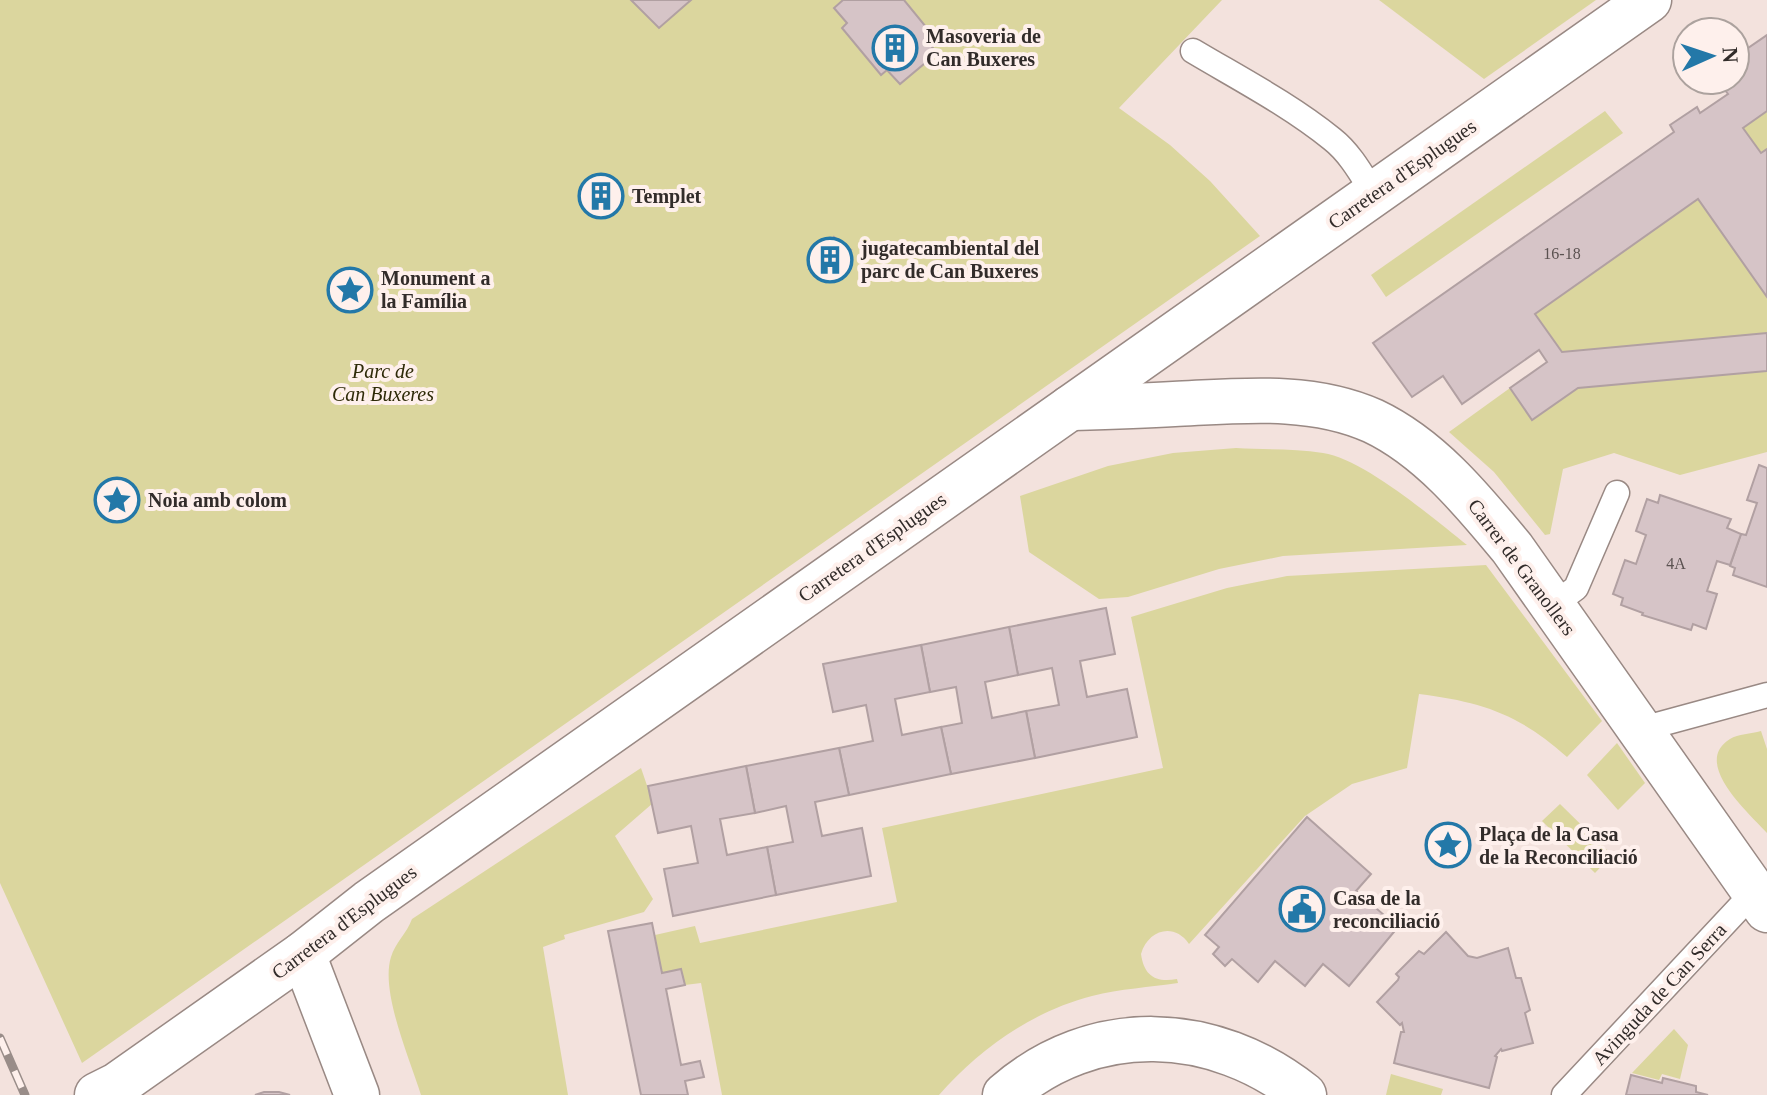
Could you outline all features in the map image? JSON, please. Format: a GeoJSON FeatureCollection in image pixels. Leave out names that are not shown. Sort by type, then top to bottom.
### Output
{"type":"FeatureCollection","features":[{"type":"Feature","properties":{"kind":"street","name":"Carretera d'Esplugues"},"geometry":{"type":"LineString","coordinates":[[97,1095],[117,1085],[303,954],[369,902],[1649,0]]}},
{"type":"Feature","properties":{"kind":"street","name":"Carrer de Granollers"},"geometry":{"type":"LineString","coordinates":[[1070,408],[1283,400],[1371,420],[1396,435],[1425,456],[1469,497],[1512,548],[1761,901]]}},
{"type":"Feature","properties":{"kind":"street"},"geometry":{"type":"LineString","coordinates":[[303,954],[357,1095]]}},
{"type":"Feature","properties":{"kind":"street"},"geometry":{"type":"LineString","coordinates":[[1005,1095],[1035,1072],[1067,1055],[1132,1039],[1169,1039],[1204,1045],[1241,1057],[1275,1074],[1304,1095]]}},
{"type":"Feature","properties":{"kind":"lane"},"geometry":{"type":"LineString","coordinates":[[1193,51],[1334,140],[1374,194]]}},
{"type":"Feature","properties":{"kind":"lane"},"geometry":{"type":"LineString","coordinates":[[1553,605],[1576,588],[1617,493]]}},
{"type":"Feature","properties":{"kind":"lane"},"geometry":{"type":"LineString","coordinates":[[1642,729],[1767,695]]}},
{"type":"Feature","properties":{"kind":"lane","name":"Avinguda de Can Serra"},"geometry":{"type":"LineString","coordinates":[[1564,1095],[1761,901]]}},
{"type":"Feature","properties":{"kind":"green space","name":"Parc de Can Buxeres"},"geometry":{"type":"Polygon","coordinates":[[[0,0],[1222,0],[1119,108],[1170,145],[1210,181],[1260,236],[82,1063],[0,883],[0,0]]]}},
{"type":"Feature","properties":{"kind":"green space"},"geometry":{"type":"Polygon","coordinates":[[[1379,0],[1596,0],[1484,79],[1379,0]]]}},
{"type":"Feature","properties":{"kind":"green space"},"geometry":{"type":"Polygon","coordinates":[[[1605,111],[1623,133],[1386,297],[1371,275],[1605,111]]]}},
{"type":"Feature","properties":{"kind":"green space"},"geometry":{"type":"Polygon","coordinates":[[[1767,111],[1767,149],[1761,153],[1743,128],[1767,111]]]}},
{"type":"Feature","properties":{"kind":"green space"},"geometry":{"type":"Polygon","coordinates":[[[1698,199],[1767,297],[1767,333],[1562,352],[1535,314],[1698,199]]]}},
{"type":"Feature","properties":{"kind":"green space"},"geometry":{"type":"Polygon","coordinates":[[[1767,371],[1767,452],[1680,475],[1614,453],[1563,469],[1550,534],[1545,535],[1494,472],[1449,432],[1510,388],[1532,420],[1578,388],[1767,371]]]}},
{"type":"Feature","properties":{"kind":"green space"},"geometry":{"type":"Polygon","coordinates":[[[1236,448],[1302,450],[1340,458],[1398,491],[1467,545],[1283,556],[1219,569],[1128,597],[1099,599],[1029,552],[1020,496],[1108,466],[1173,453],[1236,448]]]}},
{"type":"Feature","properties":{"kind":"green space"},"geometry":{"type":"Polygon","coordinates":[[[1486,565],[1602,721],[1567,757],[1532,730],[1499,712],[1462,701],[1419,694],[1407,768],[1352,784],[1305,816],[1189,944],[1183,937],[1169,931],[1155,934],[1149,939],[1141,954],[1148,973],[1157,979],[1177,979],[1178,983],[1103,994],[1049,1011],[989,1047],[939,1095],[722,1095],[701,983],[685,985],[681,969],[662,973],[655,935],[695,926],[700,943],[897,902],[882,828],[1163,768],[1131,617],[1227,588],[1287,576],[1486,565]]]}},
{"type":"Feature","properties":{"kind":"green space"},"geometry":{"type":"Polygon","coordinates":[[[1761,731],[1767,749],[1767,833],[1727,788],[1717,761],[1720,749],[1730,739],[1761,731]]]}},
{"type":"Feature","properties":{"kind":"green space"},"geometry":{"type":"Polygon","coordinates":[[[1617,743],[1645,783],[1618,810],[1587,775],[1617,743]]]}},
{"type":"Feature","properties":{"kind":"green space"},"geometry":{"type":"Polygon","coordinates":[[[641,768],[653,803],[615,836],[653,899],[644,912],[564,935],[565,939],[543,947],[568,1095],[421,1095],[393,1007],[389,972],[395,947],[412,919],[641,768]]]}},
{"type":"Feature","properties":{"kind":"green space"},"geometry":{"type":"Polygon","coordinates":[[[1560,804],[1612,855],[1595,873],[1542,821],[1560,804]]]}},
{"type":"Feature","properties":{"kind":"green space"},"geometry":{"type":"Polygon","coordinates":[[[1674,1029],[1688,1045],[1680,1079],[1662,1074],[1659,1080],[1632,1073],[1674,1029]]]}},
{"type":"Feature","properties":{"kind":"green space"},"geometry":{"type":"Polygon","coordinates":[[[1391,1074],[1443,1089],[1441,1095],[1386,1095],[1391,1074]]]}},
{"type":"Feature","properties":{"kind":"building"},"geometry":{"type":"Polygon","coordinates":[[[631,0],[691,0],[659,28],[631,0]]]}},
{"type":"Feature","properties":{"kind":"building","name":"Masoveria de Can Buxeres"},"geometry":{"type":"Polygon","coordinates":[[[843,0],[904,0],[931,33],[933,38],[928,42],[937,53],[900,84],[887,70],[881,75],[842,28],[847,23],[834,8],[843,0]]]}},
{"type":"Feature","properties":{"kind":"building"},"geometry":{"type":"Polygon","coordinates":[[[1767,35],[1767,111],[1743,128],[1761,153],[1767,149],[1767,297],[1698,199],[1535,314],[1562,352],[1767,333],[1767,371],[1578,388],[1532,420],[1510,388],[1547,362],[1539,350],[1462,404],[1443,376],[1412,397],[1373,343],[1674,132],[1670,125],[1697,107],[1700,113],[1725,96],[1751,96],[1751,46],[1767,35]]]}},
{"type":"Feature","properties":{"kind":"building","name":"Templet"},"geometry":{"type":"Polygon","coordinates":[[[601,187],[607,189],[607,201],[601,203],[595,201],[593,195],[595,189],[601,187]]]}},
{"type":"Feature","properties":{"kind":"building","name":"jugatecambiental del parc de Can Buxeres"},"geometry":{"type":"Polygon","coordinates":[[[834,237],[851,250],[826,282],[809,269],[834,237]]]}},
{"type":"Feature","properties":{"kind":"building"},"geometry":{"type":"Polygon","coordinates":[[[1759,465],[1767,468],[1767,587],[1733,575],[1735,568],[1730,566],[1741,534],[1746,535],[1757,503],[1747,500],[1759,465]]]}},
{"type":"Feature","properties":{"kind":"building"},"geometry":{"type":"Polygon","coordinates":[[[1660,495],[1731,519],[1727,528],[1741,534],[1730,565],[1717,561],[1707,591],[1717,594],[1706,629],[1693,624],[1691,630],[1642,615],[1621,605],[1623,598],[1613,594],[1625,560],[1636,564],[1646,535],[1636,531],[1647,499],[1658,503],[1660,495]]]}},
{"type":"Feature","properties":{"kind":"building"},"geometry":{"type":"Polygon","coordinates":[[[1106,608],[1115,654],[1080,661],[1087,697],[1127,689],[1137,737],[1035,758],[1026,711],[1059,705],[1052,668],[1018,675],[1009,627],[1106,608]]]}},
{"type":"Feature","properties":{"kind":"building"},"geometry":{"type":"Polygon","coordinates":[[[1009,627],[1018,675],[985,682],[992,718],[1026,711],[1035,758],[951,774],[941,727],[962,723],[956,687],[930,692],[921,645],[1009,627]]]}},
{"type":"Feature","properties":{"kind":"building"},"geometry":{"type":"Polygon","coordinates":[[[921,645],[930,692],[895,699],[902,735],[941,727],[951,774],[849,795],[839,748],[873,741],[866,705],[833,712],[823,664],[921,645]]]}},
{"type":"Feature","properties":{"kind":"building"},"geometry":{"type":"Polygon","coordinates":[[[839,748],[849,795],[815,802],[822,836],[862,828],[871,876],[776,895],[767,847],[793,842],[786,806],[755,813],[746,766],[839,748]]]}},
{"type":"Feature","properties":{"kind":"building"},"geometry":{"type":"Polygon","coordinates":[[[746,766],[755,813],[720,819],[727,855],[767,847],[776,895],[673,916],[664,869],[698,863],[691,826],[658,833],[648,786],[746,766]]]}},
{"type":"Feature","properties":{"kind":"building","name":"Casa de la reconciliació"},"geometry":{"type":"Polygon","coordinates":[[[1307,817],[1371,874],[1356,891],[1398,927],[1349,986],[1323,964],[1305,986],[1275,961],[1258,982],[1232,959],[1225,966],[1213,954],[1219,947],[1205,935],[1307,817]]]}},
{"type":"Feature","properties":{"kind":"building"},"geometry":{"type":"Polygon","coordinates":[[[652,923],[662,973],[681,969],[685,985],[666,989],[681,1065],[700,1061],[704,1077],[685,1081],[688,1095],[641,1095],[608,931],[652,923]]]}},
{"type":"Feature","properties":{"kind":"building"},"geometry":{"type":"Polygon","coordinates":[[[1446,932],[1468,956],[1477,958],[1508,948],[1516,978],[1521,978],[1530,1010],[1525,1013],[1533,1043],[1501,1049],[1495,1056],[1489,1088],[1394,1063],[1401,1032],[1404,1032],[1402,1023],[1400,1025],[1377,1002],[1398,980],[1396,974],[1419,951],[1424,954],[1446,932]]]}},
{"type":"Feature","properties":{"kind":"building"},"geometry":{"type":"Polygon","coordinates":[[[1631,1075],[1662,1083],[1663,1078],[1696,1086],[1696,1092],[1708,1095],[1626,1095],[1631,1075]]]}},
{"type":"Feature","properties":{"kind":"building"},"geometry":{"type":"Polygon","coordinates":[[[279,1092],[290,1095],[255,1095],[279,1092]]]}},
{"type":"Feature","properties":{"kind":"railway"},"geometry":{"type":"LineString","coordinates":[[0,1038],[25,1095]]}},
{"type":"Feature","properties":{"kind":"place","name":"Masoveria de Can Buxeres"},"geometry":{"type":"Point","coordinates":[895,48]}},
{"type":"Feature","properties":{"kind":"place","name":"Templet"},"geometry":{"type":"Point","coordinates":[601,196]}},
{"type":"Feature","properties":{"kind":"place","name":"jugatecambiental del parc de Can Buxeres"},"geometry":{"type":"Point","coordinates":[830,260]}},
{"type":"Feature","properties":{"kind":"place","name":"Monument a la Família"},"geometry":{"type":"Point","coordinates":[350,290]}},
{"type":"Feature","properties":{"kind":"place","name":"Noia amb colom"},"geometry":{"type":"Point","coordinates":[117,500]}},
{"type":"Feature","properties":{"kind":"place","name":"Plaça de la Casa de la Reconciliació"},"geometry":{"type":"Point","coordinates":[1448,845]}},
{"type":"Feature","properties":{"kind":"place","name":"Casa de la reconciliació"},"geometry":{"type":"Point","coordinates":[1302,909]}}]}
